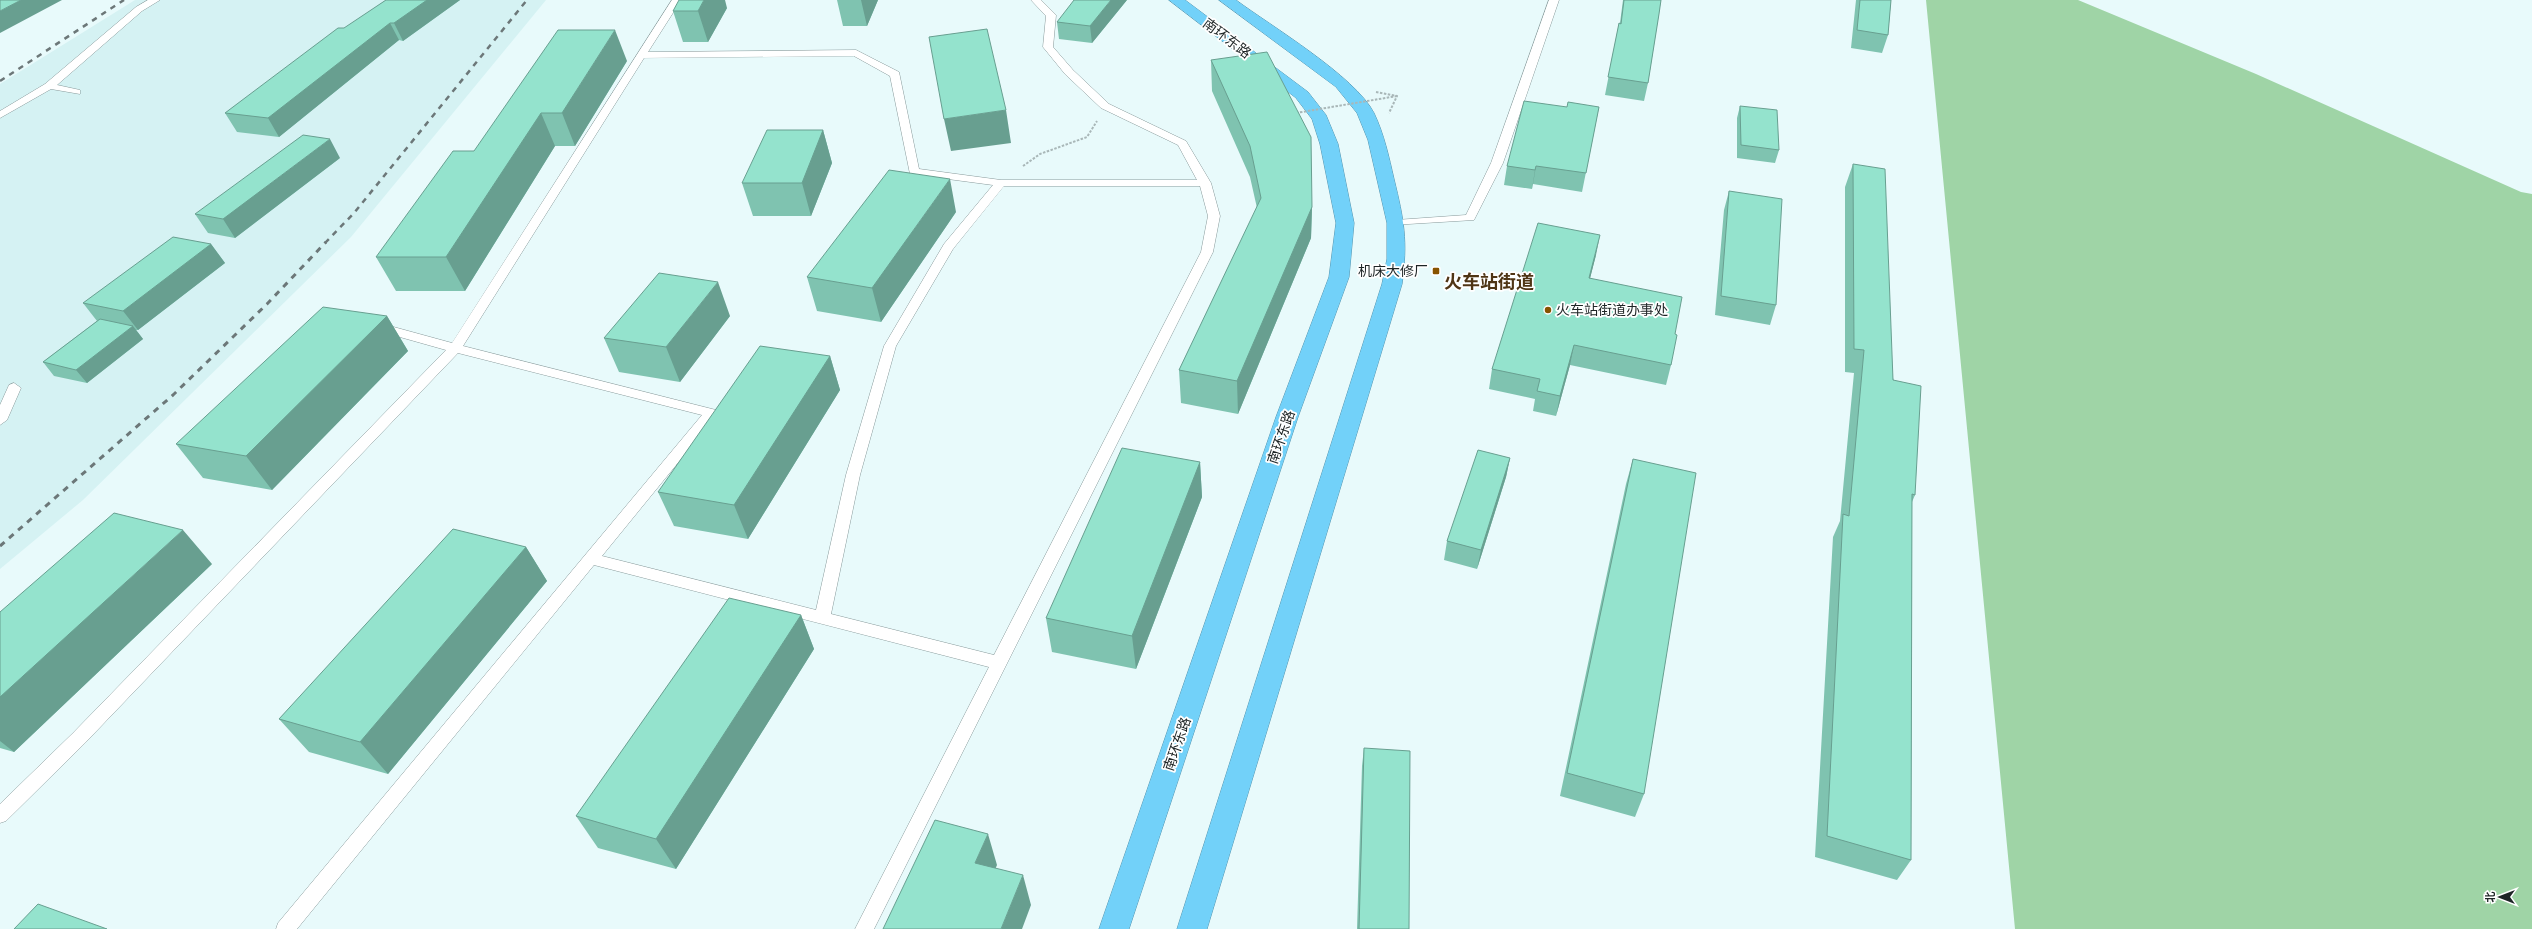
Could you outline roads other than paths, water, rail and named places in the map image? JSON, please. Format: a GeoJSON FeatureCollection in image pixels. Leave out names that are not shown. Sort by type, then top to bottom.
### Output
{"type":"FeatureCollection","features":[{"type":"Feature","properties":{"kind":"highway","name":"南环东路"},"geometry":{"type":"LineString","coordinates":[[1114,929],[1285,425],[1339,277],[1345,229],[1340,193],[1329,144],[1320,119],[1302,95],[1176,0]]}},
{"type":"Feature","properties":{"kind":"highway"},"geometry":{"type":"LineString","coordinates":[[1192,929],[1392,284],[1396,259],[1396,223],[1376,140],[1365,112],[1342,84],[1226,0]]}},
{"type":"Feature","properties":{"kind":"lane"},"geometry":{"type":"LineString","coordinates":[[0,115],[49,86],[139,9],[155,0]]}},
{"type":"Feature","properties":{"kind":"lane"},"geometry":{"type":"LineString","coordinates":[[0,815],[84,732],[455,348],[675,2],[705,0]]}},
{"type":"Feature","properties":{"kind":"lane"},"geometry":{"type":"LineString","coordinates":[[864,929],[1207,252],[1214,216],[1205,183],[1182,143],[1105,106],[1069,72],[1048,47],[1052,16],[1036,0]]}},
{"type":"Feature","properties":{"kind":"lane"},"geometry":{"type":"LineString","coordinates":[[1396,223],[1470,218],[1497,163],[1554,0]]}},
{"type":"Feature","properties":{"kind":"lane"},"geometry":{"type":"LineString","coordinates":[[642,55],[856,53],[895,74],[914,172],[1000,183],[1205,183]]}},
{"type":"Feature","properties":{"kind":"lane"},"geometry":{"type":"LineString","coordinates":[[49,86],[76,92]]}},
{"type":"Feature","properties":{"kind":"lane"},"geometry":{"type":"LineString","coordinates":[[822,618],[852,475],[890,346],[948,247],[1000,183]]}},
{"type":"Feature","properties":{"kind":"lane"},"geometry":{"type":"LineString","coordinates":[[285,929],[711,413],[455,348],[373,325]]}},
{"type":"Feature","properties":{"kind":"lane"},"geometry":{"type":"LineString","coordinates":[[0,420],[14,388]]}},
{"type":"Feature","properties":{"kind":"lane"},"geometry":{"type":"LineString","coordinates":[[591,559],[999,663]]}},
{"type":"Feature","properties":{"kind":"railway"},"geometry":{"type":"LineString","coordinates":[[0,81],[124,0]]}},
{"type":"Feature","properties":{"kind":"railway"},"geometry":{"type":"LineString","coordinates":[[325,243],[354,213],[527,0]]}},
{"type":"Feature","properties":{"kind":"railway"},"geometry":{"type":"LineString","coordinates":[[0,546],[173,395],[267,304],[326,242]]}},
{"type":"Feature","properties":{"kind":"place","name":"机床大修厂"},"geometry":{"type":"Point","coordinates":[1436,271]}},
{"type":"Feature","properties":{"kind":"place","name":"火车站街道办事处"},"geometry":{"type":"Point","coordinates":[1548,310]}},
{"type":"Feature","properties":{"kind":"district","name":"火车站街道"},"geometry":{"type":"Point","coordinates":[1489,282]}}]}
